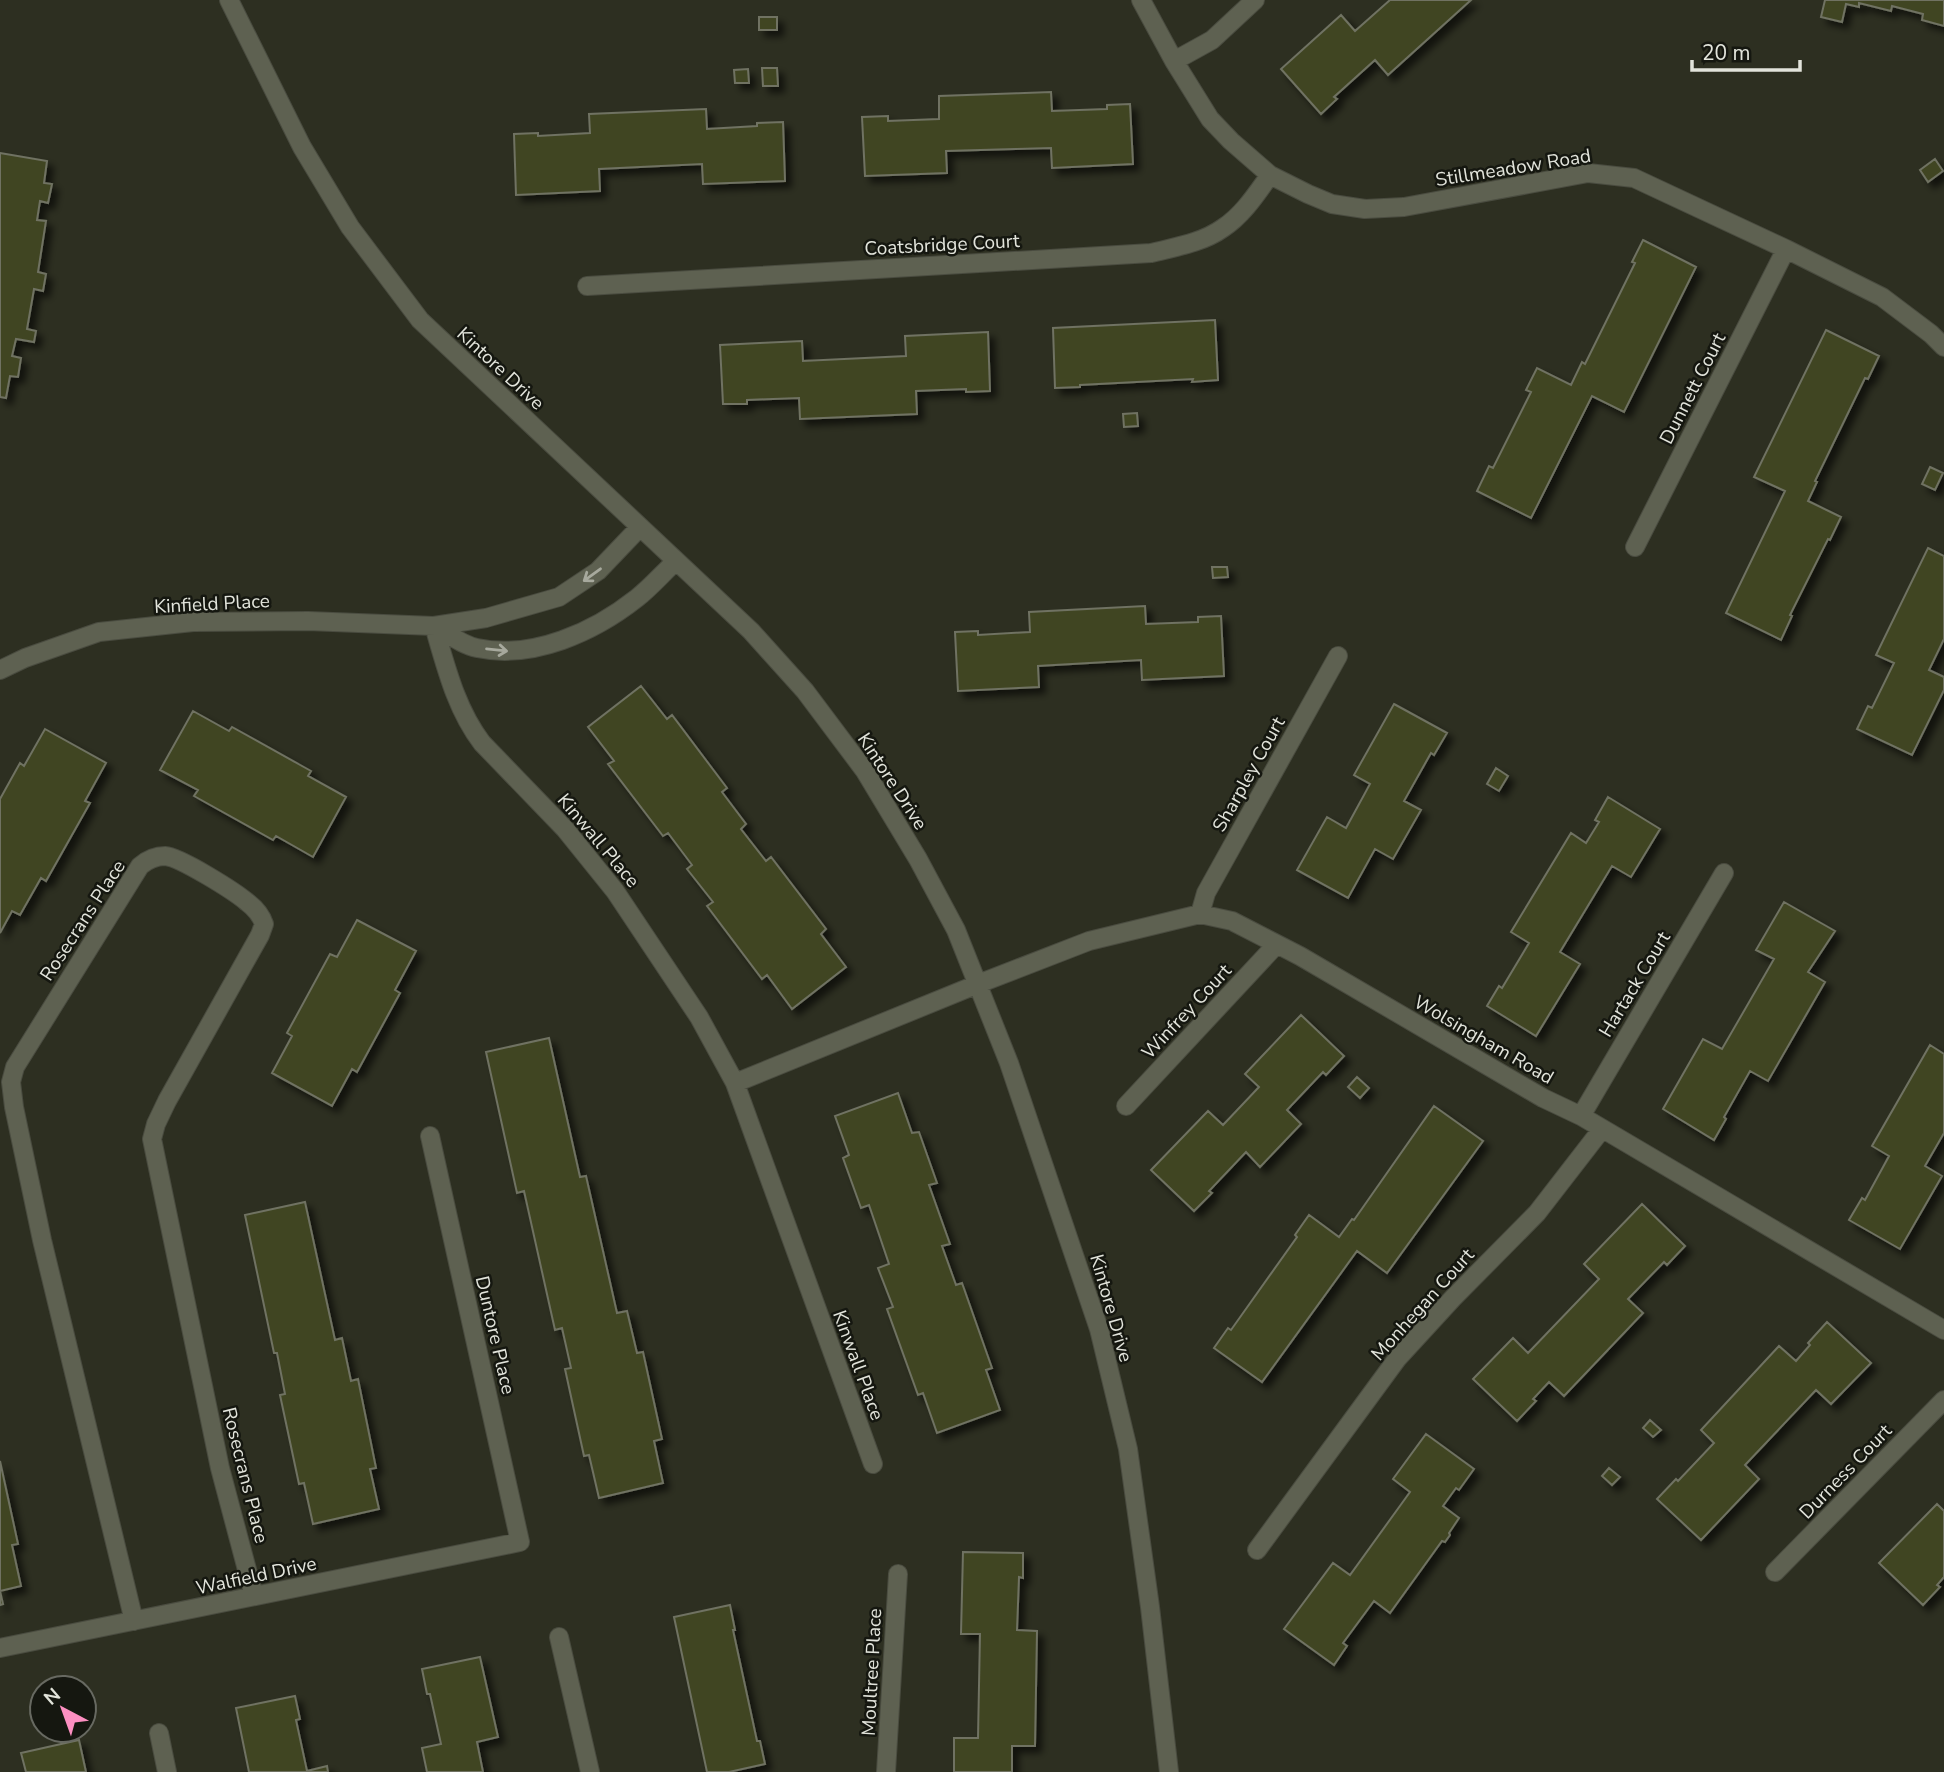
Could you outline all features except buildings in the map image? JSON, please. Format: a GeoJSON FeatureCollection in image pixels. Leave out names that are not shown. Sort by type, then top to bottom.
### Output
{"type":"FeatureCollection","features":[{"type":"Feature","properties":{"kind":"street","name":"Kintore Drive"},"geometry":{"type":"LineString","coordinates":[[229,0],[302,147],[350,227],[420,320],[751,631],[805,691],[865,771],[918,859],[949,918],[1009,1063],[1102,1342],[1128,1450],[1169,1772]]}},
{"type":"Feature","properties":{"kind":"street","name":"Stillmeadow Road"},"geometry":{"type":"LineString","coordinates":[[1141,0],[1210,119],[1270,174],[1308,194],[1332,204],[1365,209],[1404,206],[1588,173],[1634,178],[1882,297],[1944,347]]}},
{"type":"Feature","properties":{"kind":"street"},"geometry":{"type":"LineString","coordinates":[[1174,61],[1212,40],[1255,0]]}},
{"type":"Feature","properties":{"kind":"street","name":"Coatsbridge Court"},"geometry":{"type":"LineString","coordinates":[[587,286],[1151,253],[1193,243],[1223,228],[1247,206],[1270,174]]}},
{"type":"Feature","properties":{"kind":"street","name":"Dunnett Court"},"geometry":{"type":"LineString","coordinates":[[1635,547],[1786,249]]}},
{"type":"Feature","properties":{"kind":"street","name":"Kinfield Place"},"geometry":{"type":"LineString","coordinates":[[0,670],[25,658],[99,632],[193,622],[308,621],[434,626],[486,618],[559,597],[598,571],[640,527]]}},
{"type":"Feature","properties":{"kind":"street","name":"Kinfield Place"},"geometry":{"type":"LineString","coordinates":[[434,626],[475,648],[510,651],[547,645],[607,620],[639,597],[676,561]]}},
{"type":"Feature","properties":{"kind":"street","name":"Kinwall Place"},"geometry":{"type":"LineString","coordinates":[[434,626],[452,685],[473,731],[565,829],[615,891],[699,1017],[736,1083],[873,1464]]}},
{"type":"Feature","properties":{"kind":"street","name":"Sharpley Court"},"geometry":{"type":"LineString","coordinates":[[1200,914],[1206,893],[1338,656]]}},
{"type":"Feature","properties":{"kind":"street","name":"Rosecrans Place"},"geometry":{"type":"LineString","coordinates":[[134,1621],[42,1240],[13,1107],[11,1082],[15,1067],[140,866],[156,857],[177,859],[229,890],[255,909],[264,923],[260,935],[167,1101],[152,1139],[220,1468],[254,1596]]}},
{"type":"Feature","properties":{"kind":"street","name":"Hartack Court"},"geometry":{"type":"LineString","coordinates":[[1581,1116],[1724,873]]}},
{"type":"Feature","properties":{"kind":"street","name":"Wolsingham Road"},"geometry":{"type":"LineString","coordinates":[[978,984],[1089,941],[1200,914],[1232,922],[1300,957],[1543,1098],[1581,1116],[1942,1324]]}},
{"type":"Feature","properties":{"kind":"street","name":"Winfrey Court"},"geometry":{"type":"LineString","coordinates":[[1126,1105],[1276,945]]}},
{"type":"Feature","properties":{"kind":"street"},"geometry":{"type":"LineString","coordinates":[[736,1083],[978,984]]}},
{"type":"Feature","properties":{"kind":"street","name":"Monhegan Court"},"geometry":{"type":"LineString","coordinates":[[1257,1550],[1397,1359],[1537,1213],[1602,1129]]}},
{"type":"Feature","properties":{"kind":"street","name":"Duntore Place"},"geometry":{"type":"LineString","coordinates":[[430,1136],[520,1542]]}},
{"type":"Feature","properties":{"kind":"street","name":"Durness Court"},"geometry":{"type":"LineString","coordinates":[[1775,1572],[1944,1400]]}},
{"type":"Feature","properties":{"kind":"street","name":"Walfield Drive"},"geometry":{"type":"LineString","coordinates":[[0,1648],[520,1542]]}},
{"type":"Feature","properties":{"kind":"street","name":"Moultree Place"},"geometry":{"type":"LineString","coordinates":[[887,1772],[898,1574]]}},
{"type":"Feature","properties":{"kind":"street"},"geometry":{"type":"LineString","coordinates":[[559,1637],[590,1772]]}},
{"type":"Feature","properties":{"kind":"street"},"geometry":{"type":"LineString","coordinates":[[159,1733],[167,1772]]}}]}
